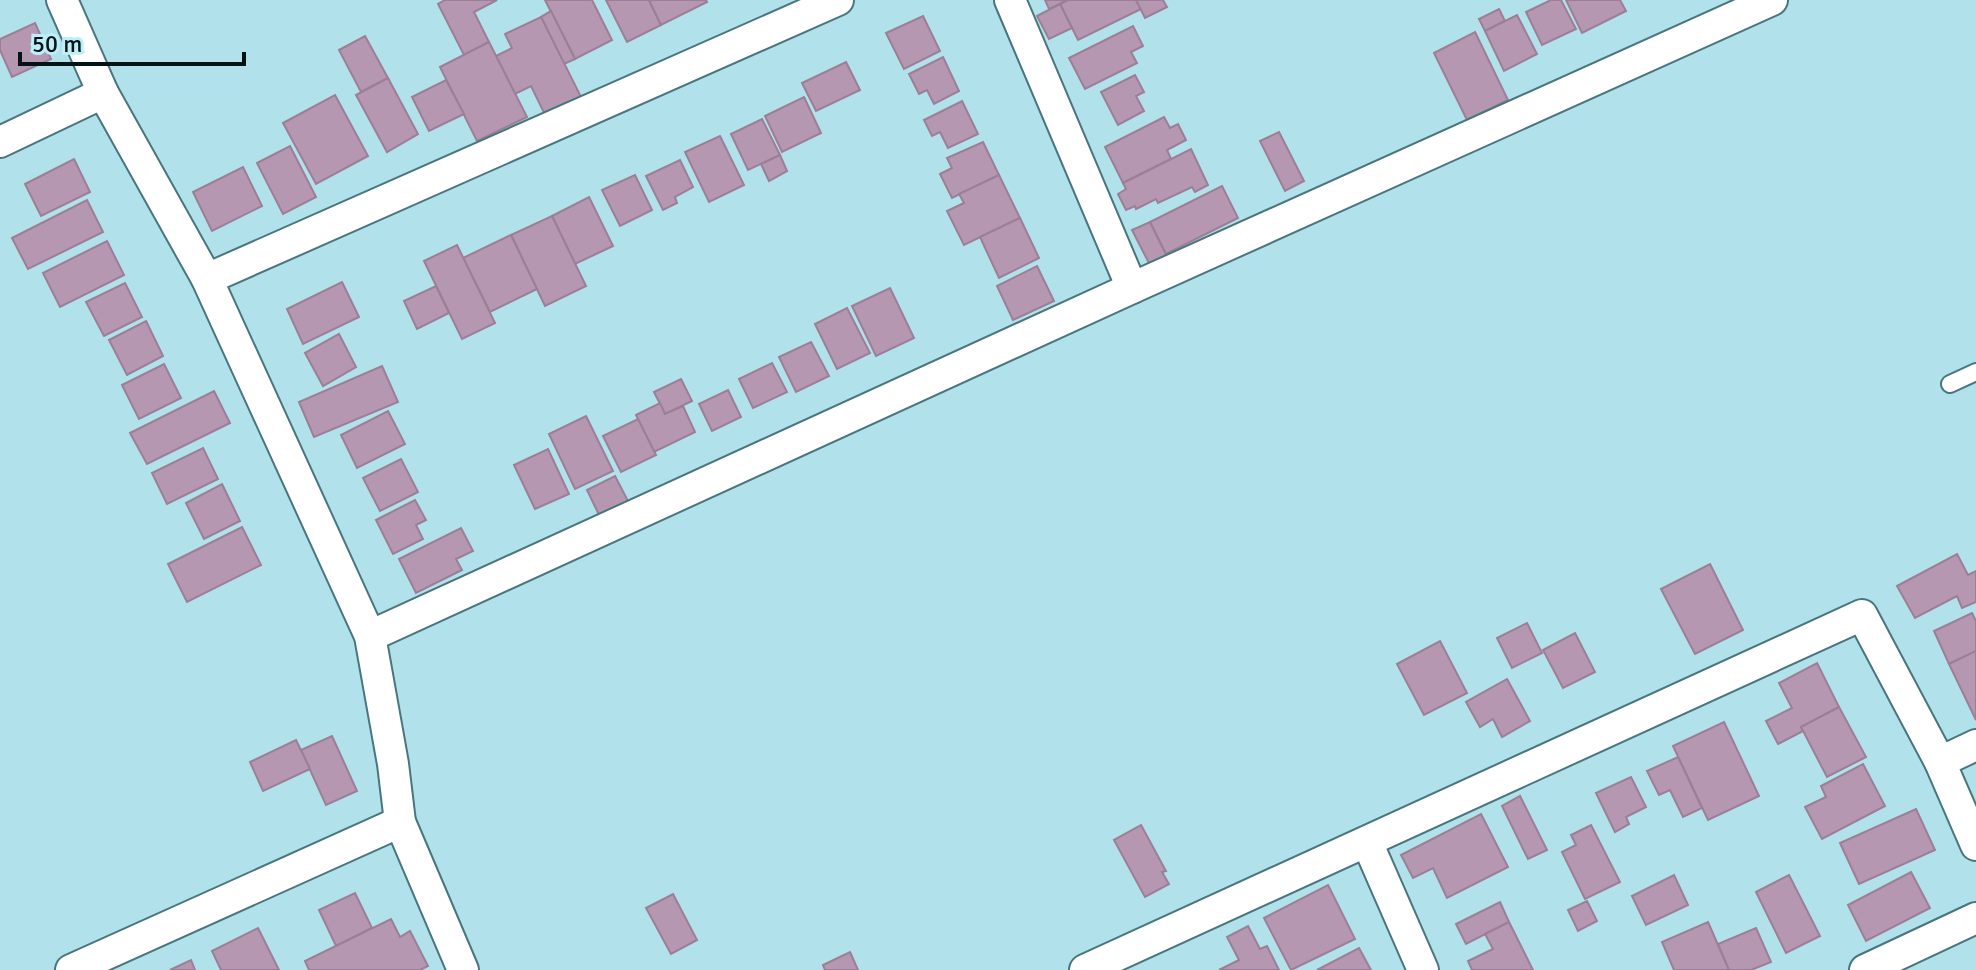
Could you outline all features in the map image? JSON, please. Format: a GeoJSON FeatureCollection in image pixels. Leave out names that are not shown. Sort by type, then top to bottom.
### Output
{"type":"FeatureCollection","features":[{"type":"Feature","properties":{"kind":"street"},"geometry":{"type":"LineString","coordinates":[[62,0],[103,93],[207,279],[370,636],[400,822],[463,970]]}},
{"type":"Feature","properties":{"kind":"street"},"geometry":{"type":"LineString","coordinates":[[207,279],[838,0]]}},
{"type":"Feature","properties":{"kind":"street"},"geometry":{"type":"LineString","coordinates":[[1010,0],[1132,288]]}},
{"type":"Feature","properties":{"kind":"street"},"geometry":{"type":"LineString","coordinates":[[370,636],[1772,0]]}},
{"type":"Feature","properties":{"kind":"street"},"geometry":{"type":"LineString","coordinates":[[0,142],[103,93]]}},
{"type":"Feature","properties":{"kind":"street"},"geometry":{"type":"LineString","coordinates":[[1085,970],[1862,615],[1940,762],[1976,845]]}},
{"type":"Feature","properties":{"kind":"street"},"geometry":{"type":"LineString","coordinates":[[1940,762],[1976,745]]}},
{"type":"Feature","properties":{"kind":"street"},"geometry":{"type":"LineString","coordinates":[[71,970],[400,822]]}},
{"type":"Feature","properties":{"kind":"street"},"geometry":{"type":"LineString","coordinates":[[1367,842],[1423,970]]}},
{"type":"Feature","properties":{"kind":"street"},"geometry":{"type":"LineString","coordinates":[[1865,970],[1976,918]]}},
{"type":"Feature","properties":{"kind":"lane"},"geometry":{"type":"LineString","coordinates":[[1950,384],[1976,372]]}},
{"type":"Feature","properties":{"kind":"building"},"geometry":{"type":"Polygon","coordinates":[[[445,0],[497,0],[474,12],[489,42],[464,55],[438,4],[445,0]]]}},
{"type":"Feature","properties":{"kind":"building"},"geometry":{"type":"Polygon","coordinates":[[[545,0],[592,0],[612,40],[575,59],[545,0]]]}},
{"type":"Feature","properties":{"kind":"building"},"geometry":{"type":"Polygon","coordinates":[[[606,0],[649,0],[661,25],[627,42],[606,0]]]}},
{"type":"Feature","properties":{"kind":"building"},"geometry":{"type":"Polygon","coordinates":[[[649,0],[706,0],[707,2],[661,25],[649,0]]]}},
{"type":"Feature","properties":{"kind":"building"},"geometry":{"type":"Polygon","coordinates":[[[1045,0],[1068,0],[1049,9],[1045,0]]]}},
{"type":"Feature","properties":{"kind":"building"},"geometry":{"type":"Polygon","coordinates":[[[1068,0],[1136,0],[1141,9],[1078,40],[1060,4],[1068,0]]]}},
{"type":"Feature","properties":{"kind":"building"},"geometry":{"type":"Polygon","coordinates":[[[1136,0],[1163,0],[1167,7],[1145,18],[1136,0]]]}},
{"type":"Feature","properties":{"kind":"building"},"geometry":{"type":"Polygon","coordinates":[[[1551,0],[1561,0],[1576,29],[1542,45],[1526,12],[1551,0]]]}},
{"type":"Feature","properties":{"kind":"building"},"geometry":{"type":"Polygon","coordinates":[[[1566,0],[1620,0],[1626,11],[1582,33],[1566,0]]]}},
{"type":"Feature","properties":{"kind":"building"},"geometry":{"type":"Polygon","coordinates":[[[1060,4],[1072,28],[1049,39],[1037,16],[1060,4]]]}},
{"type":"Feature","properties":{"kind":"building"},"geometry":{"type":"Polygon","coordinates":[[[1499,9],[1505,21],[1485,31],[1479,19],[1499,9]]]}},
{"type":"Feature","properties":{"kind":"building"},"geometry":{"type":"Polygon","coordinates":[[[551,11],[575,59],[564,64],[541,17],[551,11]]]}},
{"type":"Feature","properties":{"kind":"building"},"geometry":{"type":"Polygon","coordinates":[[[1517,15],[1537,54],[1504,71],[1485,31],[1517,15]]]}},
{"type":"Feature","properties":{"kind":"building"},"geometry":{"type":"Polygon","coordinates":[[[923,16],[940,51],[904,69],[886,33],[923,16]]]}},
{"type":"Feature","properties":{"kind":"building"},"geometry":{"type":"Polygon","coordinates":[[[541,17],[587,109],[551,127],[531,86],[515,94],[496,56],[512,48],[505,34],[541,17]]]}},
{"type":"Feature","properties":{"kind":"building"},"geometry":{"type":"Polygon","coordinates":[[[35,23],[51,59],[12,77],[0,50],[0,39],[35,23]]]}},
{"type":"Feature","properties":{"kind":"building"},"geometry":{"type":"Polygon","coordinates":[[[1133,26],[1143,46],[1131,52],[1137,63],[1085,89],[1069,58],[1133,26]]]}},
{"type":"Feature","properties":{"kind":"building"},"geometry":{"type":"Polygon","coordinates":[[[1475,32],[1508,100],[1467,120],[1434,53],[1475,32]]]}},
{"type":"Feature","properties":{"kind":"building"},"geometry":{"type":"Polygon","coordinates":[[[365,36],[388,78],[361,92],[339,50],[365,36]]]}},
{"type":"Feature","properties":{"kind":"building"},"geometry":{"type":"Polygon","coordinates":[[[489,42],[527,117],[477,141],[440,67],[489,42]]]}},
{"type":"Feature","properties":{"kind":"building"},"geometry":{"type":"Polygon","coordinates":[[[943,57],[959,91],[934,104],[927,90],[919,94],[909,74],[943,57]]]}},
{"type":"Feature","properties":{"kind":"building"},"geometry":{"type":"Polygon","coordinates":[[[846,62],[860,90],[816,111],[802,83],[846,62]]]}},
{"type":"Feature","properties":{"kind":"building"},"geometry":{"type":"Polygon","coordinates":[[[1135,75],[1144,92],[1136,96],[1144,111],[1118,125],[1101,92],[1135,75]]]}},
{"type":"Feature","properties":{"kind":"building"},"geometry":{"type":"Polygon","coordinates":[[[388,78],[418,134],[387,152],[356,95],[388,78]]]}},
{"type":"Feature","properties":{"kind":"building"},"geometry":{"type":"Polygon","coordinates":[[[446,80],[464,114],[429,131],[412,97],[446,80]]]}},
{"type":"Feature","properties":{"kind":"building"},"geometry":{"type":"Polygon","coordinates":[[[335,95],[368,156],[316,184],[283,123],[335,95]]]}},
{"type":"Feature","properties":{"kind":"building"},"geometry":{"type":"Polygon","coordinates":[[[804,97],[821,133],[782,152],[765,116],[804,97]]]}},
{"type":"Feature","properties":{"kind":"building"},"geometry":{"type":"Polygon","coordinates":[[[962,101],[978,134],[948,148],[940,132],[932,136],[924,120],[962,101]]]}},
{"type":"Feature","properties":{"kind":"building"},"geometry":{"type":"Polygon","coordinates":[[[1164,117],[1170,128],[1178,124],[1186,140],[1167,150],[1171,159],[1123,183],[1105,147],[1164,117]]]}},
{"type":"Feature","properties":{"kind":"building"},"geometry":{"type":"Polygon","coordinates":[[[762,119],[780,155],[748,170],[731,134],[762,119]]]}},
{"type":"Feature","properties":{"kind":"building"},"geometry":{"type":"Polygon","coordinates":[[[1279,132],[1304,181],[1285,191],[1260,141],[1279,132]]]}},
{"type":"Feature","properties":{"kind":"building"},"geometry":{"type":"Polygon","coordinates":[[[720,136],[744,185],[709,202],[685,152],[720,136]]]}},
{"type":"Feature","properties":{"kind":"building"},"geometry":{"type":"Polygon","coordinates":[[[983,142],[999,175],[952,198],[940,174],[952,168],[947,158],[983,142]]]}},
{"type":"Feature","properties":{"kind":"building"},"geometry":{"type":"Polygon","coordinates":[[[290,146],[316,197],[283,214],[257,163],[290,146]]]}},
{"type":"Feature","properties":{"kind":"building"},"geometry":{"type":"Polygon","coordinates":[[[1191,149],[1208,185],[1195,192],[1192,187],[1158,203],[1156,199],[1136,209],[1135,206],[1126,210],[1118,194],[1126,189],[1123,183],[1191,149]]]}},
{"type":"Feature","properties":{"kind":"building"},"geometry":{"type":"Polygon","coordinates":[[[780,155],[787,171],[769,181],[761,164],[780,155]]]}},
{"type":"Feature","properties":{"kind":"building"},"geometry":{"type":"Polygon","coordinates":[[[74,159],[90,192],[41,216],[25,184],[74,159]]]}},
{"type":"Feature","properties":{"kind":"building"},"geometry":{"type":"Polygon","coordinates":[[[680,160],[693,187],[675,197],[677,203],[663,210],[646,176],[680,160]]]}},
{"type":"Feature","properties":{"kind":"building"},"geometry":{"type":"Polygon","coordinates":[[[243,167],[262,206],[212,231],[193,192],[243,167]]]}},
{"type":"Feature","properties":{"kind":"building"},"geometry":{"type":"Polygon","coordinates":[[[635,175],[652,210],[620,226],[602,190],[635,175]]]}},
{"type":"Feature","properties":{"kind":"building"},"geometry":{"type":"Polygon","coordinates":[[[999,175],[1020,218],[964,245],[947,211],[964,203],[959,194],[999,175]]]}},
{"type":"Feature","properties":{"kind":"building"},"geometry":{"type":"Polygon","coordinates":[[[1222,186],[1238,218],[1166,254],[1150,222],[1222,186]]]}},
{"type":"Feature","properties":{"kind":"building"},"geometry":{"type":"Polygon","coordinates":[[[589,197],[613,246],[575,264],[552,216],[589,197]]]}},
{"type":"Feature","properties":{"kind":"building"},"geometry":{"type":"Polygon","coordinates":[[[87,200],[103,232],[28,269],[12,238],[87,200]]]}},
{"type":"Feature","properties":{"kind":"building"},"geometry":{"type":"Polygon","coordinates":[[[552,216],[586,286],[545,306],[511,235],[552,216]]]}},
{"type":"Feature","properties":{"kind":"building"},"geometry":{"type":"Polygon","coordinates":[[[1020,218],[1039,258],[999,278],[980,237],[1020,218]]]}},
{"type":"Feature","properties":{"kind":"building"},"geometry":{"type":"Polygon","coordinates":[[[1150,222],[1170,263],[1153,271],[1132,230],[1150,222]]]}},
{"type":"Feature","properties":{"kind":"building"},"geometry":{"type":"Polygon","coordinates":[[[511,235],[537,289],[490,312],[463,258],[511,235]]]}},
{"type":"Feature","properties":{"kind":"building"},"geometry":{"type":"Polygon","coordinates":[[[107,241],[124,275],[60,307],[43,273],[107,241]]]}},
{"type":"Feature","properties":{"kind":"building"},"geometry":{"type":"Polygon","coordinates":[[[457,245],[495,323],[462,339],[424,261],[457,245]]]}},
{"type":"Feature","properties":{"kind":"building"},"geometry":{"type":"Polygon","coordinates":[[[1037,266],[1054,301],[1013,320],[997,286],[1037,266]]]}},
{"type":"Feature","properties":{"kind":"building"},"geometry":{"type":"Polygon","coordinates":[[[342,282],[359,317],[303,344],[287,309],[342,282]]]}},
{"type":"Feature","properties":{"kind":"building"},"geometry":{"type":"Polygon","coordinates":[[[125,283],[142,317],[104,336],[86,302],[125,283]]]}},
{"type":"Feature","properties":{"kind":"building"},"geometry":{"type":"Polygon","coordinates":[[[436,286],[449,313],[417,329],[404,301],[436,286]]]}},
{"type":"Feature","properties":{"kind":"building"},"geometry":{"type":"Polygon","coordinates":[[[890,288],[914,338],[876,356],[852,306],[890,288]]]}},
{"type":"Feature","properties":{"kind":"building"},"geometry":{"type":"Polygon","coordinates":[[[847,308],[870,353],[837,369],[815,324],[847,308]]]}},
{"type":"Feature","properties":{"kind":"building"},"geometry":{"type":"Polygon","coordinates":[[[146,321],[163,356],[127,375],[109,340],[146,321]]]}},
{"type":"Feature","properties":{"kind":"building"},"geometry":{"type":"Polygon","coordinates":[[[339,334],[356,367],[323,386],[305,353],[339,334]]]}},
{"type":"Feature","properties":{"kind":"building"},"geometry":{"type":"Polygon","coordinates":[[[811,342],[829,376],[796,392],[779,357],[811,342]]]}},
{"type":"Feature","properties":{"kind":"building"},"geometry":{"type":"Polygon","coordinates":[[[772,363],[787,392],[753,408],[739,379],[772,363]]]}},
{"type":"Feature","properties":{"kind":"building"},"geometry":{"type":"Polygon","coordinates":[[[164,364],[181,398],[139,419],[122,385],[164,364]]]}},
{"type":"Feature","properties":{"kind":"building"},"geometry":{"type":"Polygon","coordinates":[[[382,366],[398,402],[314,437],[299,402],[382,366]]]}},
{"type":"Feature","properties":{"kind":"building"},"geometry":{"type":"Polygon","coordinates":[[[681,379],[692,401],[665,414],[654,392],[681,379]]]}},
{"type":"Feature","properties":{"kind":"building"},"geometry":{"type":"Polygon","coordinates":[[[728,390],[741,417],[712,431],[699,404],[728,390]]]}},
{"type":"Feature","properties":{"kind":"building"},"geometry":{"type":"Polygon","coordinates":[[[214,391],[230,423],[147,464],[130,433],[214,391]]]}},
{"type":"Feature","properties":{"kind":"building"},"geometry":{"type":"Polygon","coordinates":[[[660,403],[665,414],[683,406],[695,432],[654,452],[636,415],[660,403]]]}},
{"type":"Feature","properties":{"kind":"building"},"geometry":{"type":"Polygon","coordinates":[[[388,411],[405,444],[357,468],[341,435],[388,411]]]}},
{"type":"Feature","properties":{"kind":"building"},"geometry":{"type":"Polygon","coordinates":[[[586,416],[613,471],[575,489],[549,434],[586,416]]]}},
{"type":"Feature","properties":{"kind":"building"},"geometry":{"type":"Polygon","coordinates":[[[638,419],[656,455],[621,472],[603,436],[638,419]]]}},
{"type":"Feature","properties":{"kind":"building"},"geometry":{"type":"Polygon","coordinates":[[[203,448],[218,479],[167,504],[152,473],[203,448]]]}},
{"type":"Feature","properties":{"kind":"building"},"geometry":{"type":"Polygon","coordinates":[[[548,449],[569,494],[535,509],[514,465],[548,449]]]}},
{"type":"Feature","properties":{"kind":"building"},"geometry":{"type":"Polygon","coordinates":[[[401,459],[418,492],[380,511],[363,478],[401,459]]]}},
{"type":"Feature","properties":{"kind":"building"},"geometry":{"type":"Polygon","coordinates":[[[615,476],[629,503],[600,517],[587,490],[615,476]]]}},
{"type":"Feature","properties":{"kind":"building"},"geometry":{"type":"Polygon","coordinates":[[[222,484],[240,521],[204,539],[186,503],[222,484]]]}},
{"type":"Feature","properties":{"kind":"building"},"geometry":{"type":"Polygon","coordinates":[[[415,500],[426,520],[416,525],[423,539],[393,554],[376,520],[415,500]]]}},
{"type":"Feature","properties":{"kind":"building"},"geometry":{"type":"Polygon","coordinates":[[[242,527],[261,565],[187,602],[168,564],[242,527]]]}},
{"type":"Feature","properties":{"kind":"building"},"geometry":{"type":"Polygon","coordinates":[[[461,528],[473,551],[456,559],[462,570],[416,593],[399,559],[461,528]]]}},
{"type":"Feature","properties":{"kind":"building"},"geometry":{"type":"Polygon","coordinates":[[[1957,554],[1968,575],[1976,571],[1976,602],[1962,608],[1957,596],[1915,618],[1897,586],[1957,554]]]}},
{"type":"Feature","properties":{"kind":"building"},"geometry":{"type":"Polygon","coordinates":[[[1710,564],[1743,630],[1695,654],[1661,589],[1710,564]]]}},
{"type":"Feature","properties":{"kind":"building"},"geometry":{"type":"Polygon","coordinates":[[[1972,613],[1976,621],[1976,651],[1949,664],[1934,631],[1972,613]]]}},
{"type":"Feature","properties":{"kind":"building"},"geometry":{"type":"Polygon","coordinates":[[[1527,623],[1542,653],[1512,668],[1497,638],[1527,623]]]}},
{"type":"Feature","properties":{"kind":"building"},"geometry":{"type":"Polygon","coordinates":[[[1575,633],[1595,672],[1563,688],[1543,650],[1575,633]]]}},
{"type":"Feature","properties":{"kind":"building"},"geometry":{"type":"Polygon","coordinates":[[[1440,641],[1467,693],[1424,715],[1397,664],[1440,641]]]}},
{"type":"Feature","properties":{"kind":"building"},"geometry":{"type":"Polygon","coordinates":[[[1976,651],[1976,720],[1949,664],[1976,651]]]}},
{"type":"Feature","properties":{"kind":"building"},"geometry":{"type":"Polygon","coordinates":[[[1817,663],[1839,707],[1801,727],[1803,731],[1778,744],[1766,721],[1792,708],[1779,683],[1817,663]]]}},
{"type":"Feature","properties":{"kind":"building"},"geometry":{"type":"Polygon","coordinates":[[[1507,679],[1530,721],[1502,737],[1493,719],[1480,727],[1466,702],[1507,679]]]}},
{"type":"Feature","properties":{"kind":"building"},"geometry":{"type":"Polygon","coordinates":[[[1839,707],[1866,757],[1827,777],[1801,727],[1839,707]]]}},
{"type":"Feature","properties":{"kind":"building"},"geometry":{"type":"Polygon","coordinates":[[[1724,722],[1759,796],[1708,820],[1673,746],[1724,722]]]}},
{"type":"Feature","properties":{"kind":"building"},"geometry":{"type":"Polygon","coordinates":[[[332,736],[357,791],[326,805],[301,750],[332,736]]]}},
{"type":"Feature","properties":{"kind":"building"},"geometry":{"type":"Polygon","coordinates":[[[296,740],[310,769],[263,791],[250,762],[296,740]]]}},
{"type":"Feature","properties":{"kind":"building"},"geometry":{"type":"Polygon","coordinates":[[[1678,757],[1702,808],[1683,817],[1670,790],[1659,795],[1647,771],[1678,757]]]}},
{"type":"Feature","properties":{"kind":"building"},"geometry":{"type":"Polygon","coordinates":[[[1863,764],[1885,806],[1822,839],[1805,807],[1826,797],[1821,786],[1863,764]]]}},
{"type":"Feature","properties":{"kind":"building"},"geometry":{"type":"Polygon","coordinates":[[[1631,777],[1646,807],[1626,817],[1629,824],[1615,832],[1596,793],[1631,777]]]}},
{"type":"Feature","properties":{"kind":"building"},"geometry":{"type":"Polygon","coordinates":[[[1520,796],[1547,850],[1528,859],[1502,806],[1520,796]]]}},
{"type":"Feature","properties":{"kind":"building"},"geometry":{"type":"Polygon","coordinates":[[[1916,809],[1935,850],[1859,884],[1840,843],[1916,809]]]}},
{"type":"Feature","properties":{"kind":"building"},"geometry":{"type":"Polygon","coordinates":[[[1481,814],[1508,867],[1447,898],[1433,868],[1413,878],[1401,855],[1481,814]]]}},
{"type":"Feature","properties":{"kind":"building"},"geometry":{"type":"Polygon","coordinates":[[[1141,825],[1166,871],[1162,872],[1169,884],[1145,897],[1114,840],[1141,825]]]}},
{"type":"Feature","properties":{"kind":"building"},"geometry":{"type":"Polygon","coordinates":[[[1591,825],[1620,882],[1585,899],[1562,852],[1576,845],[1571,835],[1591,825]]]}},
{"type":"Feature","properties":{"kind":"building"},"geometry":{"type":"Polygon","coordinates":[[[1911,872],[1930,908],[1866,941],[1848,905],[1911,872]]]}},
{"type":"Feature","properties":{"kind":"building"},"geometry":{"type":"Polygon","coordinates":[[[1674,875],[1688,905],[1646,925],[1632,896],[1674,875]]]}},
{"type":"Feature","properties":{"kind":"building"},"geometry":{"type":"Polygon","coordinates":[[[1789,875],[1820,936],[1786,953],[1756,892],[1789,875]]]}},
{"type":"Feature","properties":{"kind":"building"},"geometry":{"type":"Polygon","coordinates":[[[1328,885],[1355,939],[1291,970],[1264,918],[1328,885]]]}},
{"type":"Feature","properties":{"kind":"building"},"geometry":{"type":"Polygon","coordinates":[[[355,893],[372,928],[336,946],[319,910],[355,893]]]}},
{"type":"Feature","properties":{"kind":"building"},"geometry":{"type":"Polygon","coordinates":[[[673,894],[697,940],[671,954],[646,908],[673,894]]]}},
{"type":"Feature","properties":{"kind":"building"},"geometry":{"type":"Polygon","coordinates":[[[1587,901],[1597,921],[1578,931],[1568,910],[1587,901]]]}},
{"type":"Feature","properties":{"kind":"building"},"geometry":{"type":"Polygon","coordinates":[[[1500,902],[1509,922],[1466,944],[1456,924],[1500,902]]]}},
{"type":"Feature","properties":{"kind":"building"},"geometry":{"type":"Polygon","coordinates":[[[391,919],[400,937],[410,931],[428,966],[420,970],[309,970],[305,961],[391,919]]]}},
{"type":"Feature","properties":{"kind":"building"},"geometry":{"type":"Polygon","coordinates":[[[1509,922],[1533,970],[1472,970],[1468,961],[1493,949],[1485,934],[1509,922]]]}},
{"type":"Feature","properties":{"kind":"building"},"geometry":{"type":"Polygon","coordinates":[[[1708,922],[1729,970],[1674,970],[1662,942],[1708,922]]]}},
{"type":"Feature","properties":{"kind":"building"},"geometry":{"type":"Polygon","coordinates":[[[1248,926],[1260,949],[1267,946],[1279,970],[1219,970],[1239,960],[1227,937],[1248,926]]]}},
{"type":"Feature","properties":{"kind":"building"},"geometry":{"type":"Polygon","coordinates":[[[258,928],[279,970],[221,970],[212,951],[258,928]]]}},
{"type":"Feature","properties":{"kind":"building"},"geometry":{"type":"Polygon","coordinates":[[[1756,928],[1771,962],[1751,970],[1729,970],[1718,944],[1756,928]]]}},
{"type":"Feature","properties":{"kind":"building"},"geometry":{"type":"Polygon","coordinates":[[[1359,948],[1371,970],[1317,970],[1359,948]]]}},
{"type":"Feature","properties":{"kind":"building"},"geometry":{"type":"Polygon","coordinates":[[[850,952],[858,970],[825,970],[823,965],[850,952]]]}},
{"type":"Feature","properties":{"kind":"building"},"geometry":{"type":"Polygon","coordinates":[[[191,960],[195,970],[170,970],[191,960]]]}}]}
